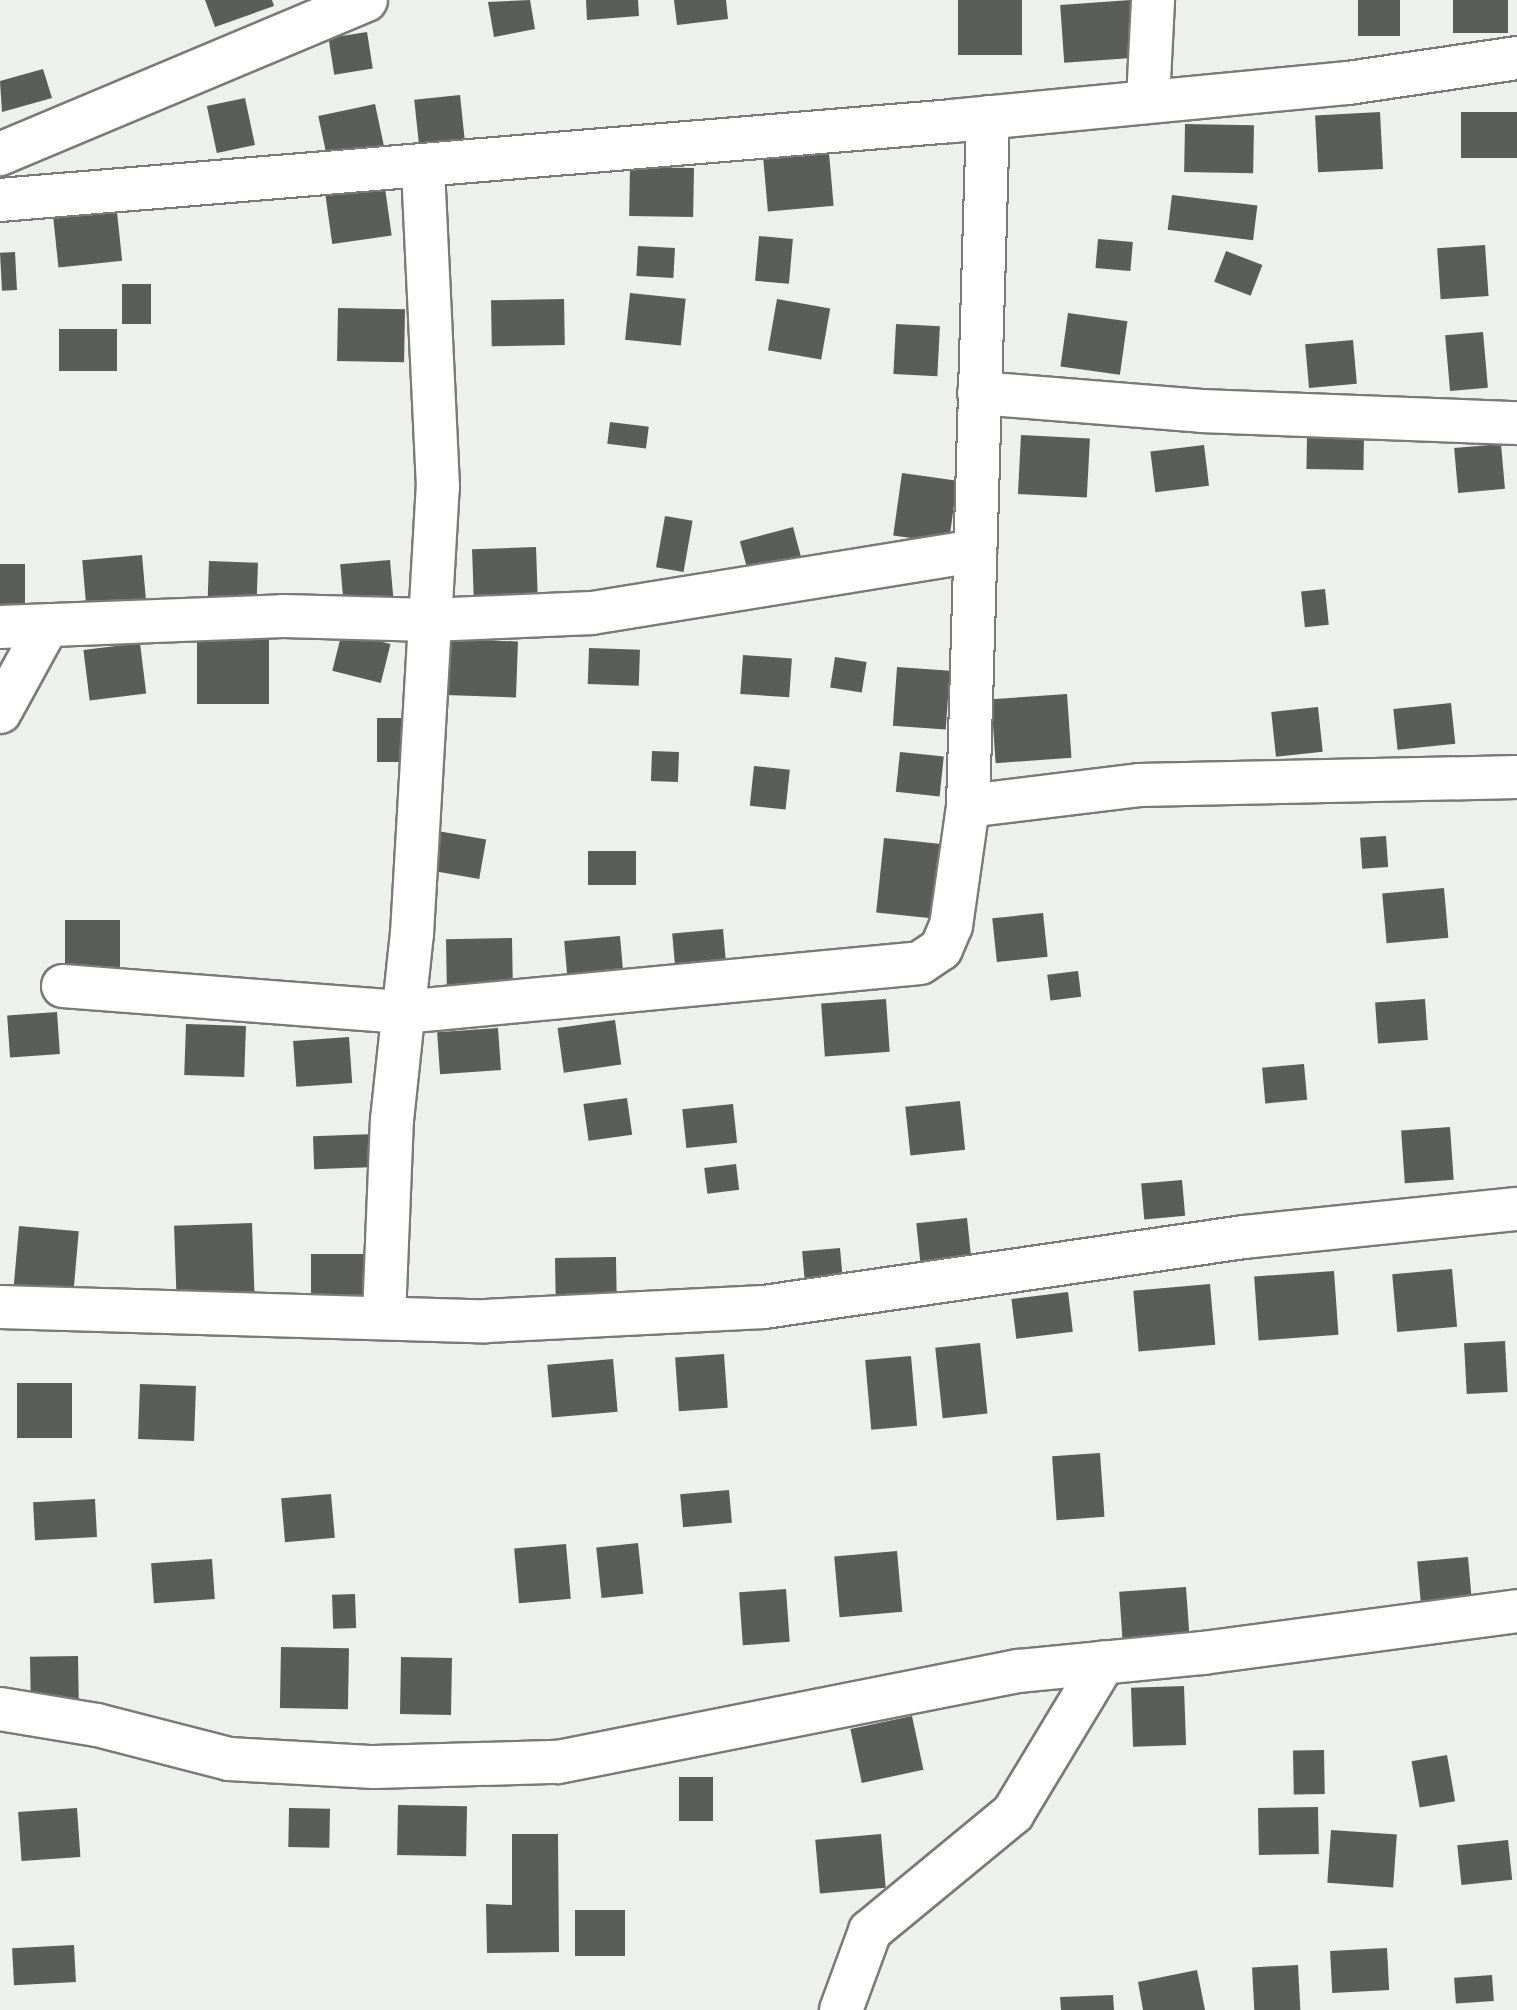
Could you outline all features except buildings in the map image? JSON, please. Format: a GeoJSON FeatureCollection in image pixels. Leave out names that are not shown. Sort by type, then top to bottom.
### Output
{"type":"FeatureCollection","features":[{"type":"Feature","properties":{"kind":"street"},"geometry":{"type":"LineString","coordinates":[[0,154],[366,0]]}},
{"type":"Feature","properties":{"kind":"street"},"geometry":{"type":"LineString","coordinates":[[1148,100],[1153,0]]}},
{"type":"Feature","properties":{"kind":"street"},"geometry":{"type":"LineString","coordinates":[[0,200],[988,117],[1348,83],[1517,58]]}},
{"type":"Feature","properties":{"kind":"street"},"geometry":{"type":"LineString","coordinates":[[63,986],[403,1012],[920,963],[941,949],[951,926],[968,806],[988,117]]}},
{"type":"Feature","properties":{"kind":"street"},"geometry":{"type":"LineString","coordinates":[[384,1317],[392,1120],[403,1012],[438,487],[423,165]]}},
{"type":"Feature","properties":{"kind":"street"},"geometry":{"type":"LineString","coordinates":[[979,393],[1201,411],[1517,423]]}},
{"type":"Feature","properties":{"kind":"street"},"geometry":{"type":"LineString","coordinates":[[0,627],[46,628],[283,616],[430,620],[592,613],[975,551]]}},
{"type":"Feature","properties":{"kind":"street"},"geometry":{"type":"LineString","coordinates":[[0,712],[46,628]]}},
{"type":"Feature","properties":{"kind":"street"},"geometry":{"type":"LineString","coordinates":[[968,806],[1139,785],[1517,777]]}},
{"type":"Feature","properties":{"kind":"street"},"geometry":{"type":"LineString","coordinates":[[0,1307],[486,1321],[764,1307],[1244,1237],[1517,1209]]}},
{"type":"Feature","properties":{"kind":"street"},"geometry":{"type":"LineString","coordinates":[[0,1709],[97,1725],[229,1759],[374,1767],[558,1762],[1018,1671],[1517,1611]]}},
{"type":"Feature","properties":{"kind":"street"},"geometry":{"type":"LineString","coordinates":[[841,2010],[870,1931],[1013,1813],[1104,1662]]}}]}
